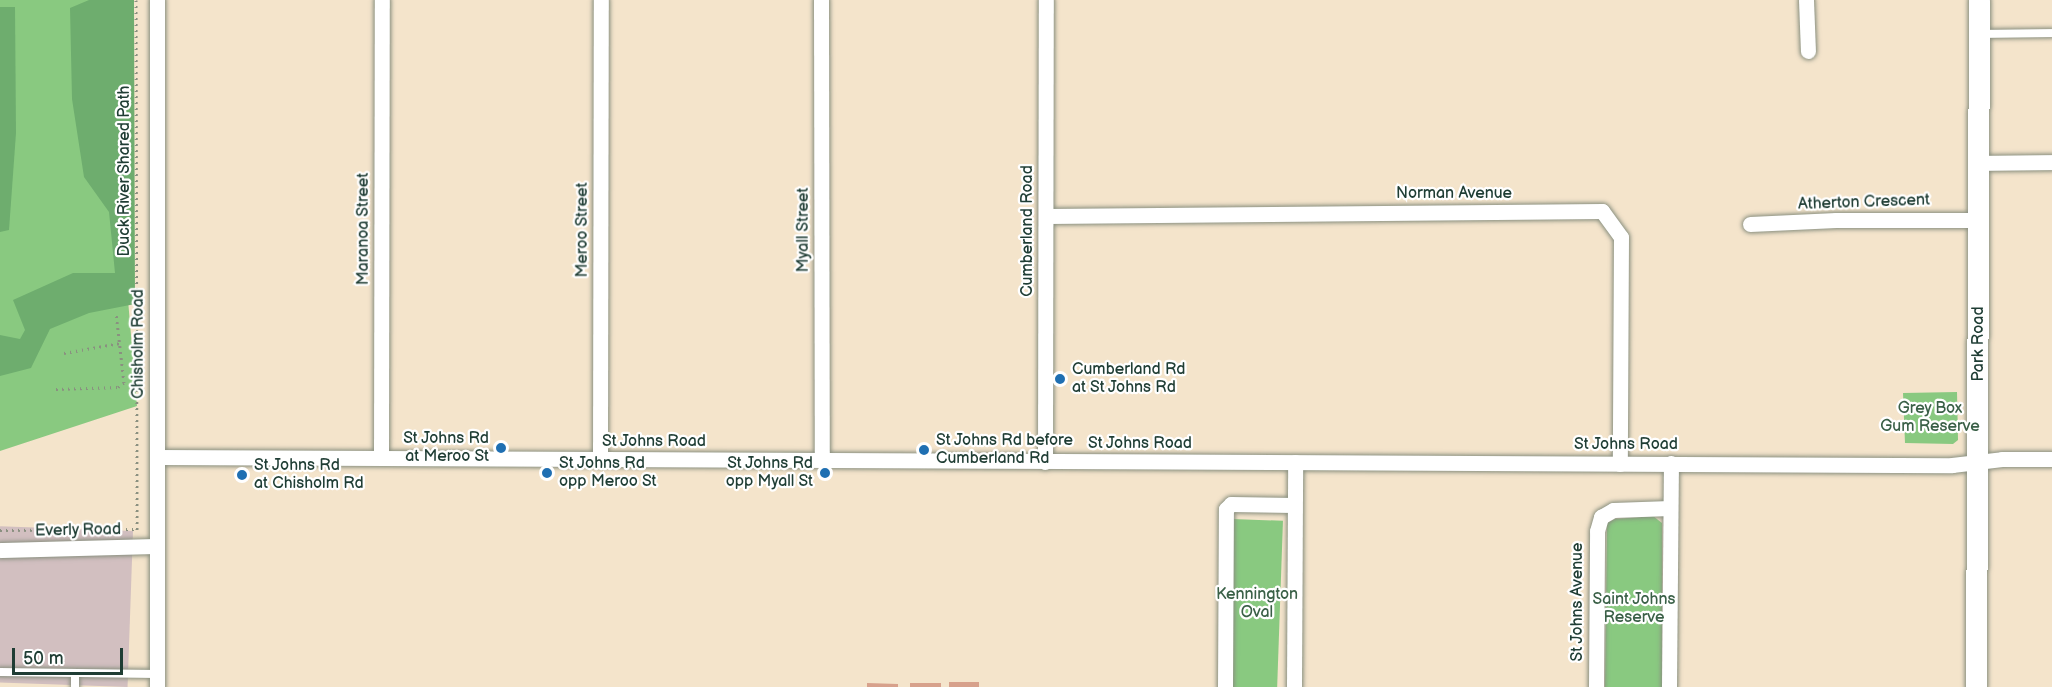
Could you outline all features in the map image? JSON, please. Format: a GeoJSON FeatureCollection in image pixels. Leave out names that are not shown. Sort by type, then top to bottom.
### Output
{"type":"FeatureCollection","features":[{"type":"Feature","properties":{"kind":"main road","name":"Park Road"},"geometry":{"type":"LineString","coordinates":[[1976,687],[1979,0]]}},
{"type":"Feature","properties":{"kind":"street","name":"Chisholm Road"},"geometry":{"type":"LineString","coordinates":[[157,0],[157,680]]}},
{"type":"Feature","properties":{"kind":"street","name":"Maranoa Street"},"geometry":{"type":"LineString","coordinates":[[381,458],[382,0]]}},
{"type":"Feature","properties":{"kind":"street","name":"Meroo Street"},"geometry":{"type":"LineString","coordinates":[[600,460],[601,0]]}},
{"type":"Feature","properties":{"kind":"street","name":"Myall Street"},"geometry":{"type":"LineString","coordinates":[[821,0],[822,460]]}},
{"type":"Feature","properties":{"kind":"street","name":"Cumberland Road"},"geometry":{"type":"LineString","coordinates":[[1044,462],[1047,216],[1046,0]]}},
{"type":"Feature","properties":{"kind":"street"},"geometry":{"type":"LineString","coordinates":[[1806,0],[1808,51]]}},
{"type":"Feature","properties":{"kind":"street"},"geometry":{"type":"LineString","coordinates":[[1979,163],[2052,162]]}},
{"type":"Feature","properties":{"kind":"street","name":"Norman Avenue"},"geometry":{"type":"LineString","coordinates":[[1047,216],[1602,211],[1622,237],[1620,464]]}},
{"type":"Feature","properties":{"kind":"street","name":"Atherton Crescent"},"geometry":{"type":"LineString","coordinates":[[1750,224],[1836,220],[1979,220]]}},
{"type":"Feature","properties":{"kind":"street","name":"St Johns Road"},"geometry":{"type":"LineString","coordinates":[[157,457],[1952,465],[2052,459]]}},
{"type":"Feature","properties":{"kind":"street"},"geometry":{"type":"LineString","coordinates":[[1294,687],[1293,505],[1295,462]]}},
{"type":"Feature","properties":{"kind":"street"},"geometry":{"type":"LineString","coordinates":[[1669,687],[1671,463]]}},
{"type":"Feature","properties":{"kind":"street"},"geometry":{"type":"LineString","coordinates":[[1225,687],[1226,509],[1231,504],[1293,505]]}},
{"type":"Feature","properties":{"kind":"street","name":"St Johns Avenue"},"geometry":{"type":"LineString","coordinates":[[1596,687],[1597,531],[1601,517],[1613,510],[1670,508]]}},
{"type":"Feature","properties":{"kind":"street","name":"Everly Road"},"geometry":{"type":"LineString","coordinates":[[0,550],[157,546]]}},
{"type":"Feature","properties":{"kind":"lane"},"geometry":{"type":"LineString","coordinates":[[1979,34],[2052,33]]}},
{"type":"Feature","properties":{"kind":"lane"},"geometry":{"type":"LineString","coordinates":[[0,672],[75,673],[157,680]]}},
{"type":"Feature","properties":{"kind":"lane"},"geometry":{"type":"LineString","coordinates":[[75,673],[75,687]]}},
{"type":"Feature","properties":{"kind":"path","name":"Duck River Shared Path"},"geometry":{"type":"LineString","coordinates":[[0,530],[137,529],[136,0]]}},
{"type":"Feature","properties":{"kind":"path"},"geometry":{"type":"LineString","coordinates":[[56,389],[118,387],[124,383],[116,313]]}},
{"type":"Feature","properties":{"kind":"path"},"geometry":{"type":"LineString","coordinates":[[64,353],[120,343]]}},
{"type":"Feature","properties":{"kind":"shaded area"},"geometry":{"type":"Polygon","coordinates":[[[0,526],[133,531],[128,687],[0,682],[0,526]]]}},
{"type":"Feature","properties":{"kind":"green space"},"geometry":{"type":"Polygon","coordinates":[[[0,0],[112,0],[108,64],[137,406],[0,451],[0,0]]]}},
{"type":"Feature","properties":{"kind":"green space"},"geometry":{"type":"Polygon","coordinates":[[[89,0],[134,0],[135,304],[89,313],[50,329],[31,368],[0,376],[0,335],[20,339],[25,330],[13,300],[73,273],[115,273],[109,212],[84,177],[72,99],[70,8],[89,0]]]}},
{"type":"Feature","properties":{"kind":"green space"},"geometry":{"type":"Polygon","coordinates":[[[0,7],[15,7],[16,133],[9,230],[0,232],[0,7]]]}},
{"type":"Feature","properties":{"kind":"green space","name":"Grey Box Gum Reserve"},"geometry":{"type":"Polygon","coordinates":[[[1957,392],[1958,440],[1953,444],[1905,443],[1903,393],[1957,392]]]}},
{"type":"Feature","properties":{"kind":"green space","name":"Saint Johns Reserve"},"geometry":{"type":"Polygon","coordinates":[[[1653,516],[1662,523],[1662,687],[1605,687],[1607,523],[1615,519],[1653,516]]]}},
{"type":"Feature","properties":{"kind":"green space","name":"Kennington Oval"},"geometry":{"type":"Polygon","coordinates":[[[1232,519],[1283,521],[1277,687],[1226,687],[1232,519]]]}},
{"type":"Feature","properties":{"kind":"building"},"geometry":{"type":"Polygon","coordinates":[[[949,682],[979,682],[979,687],[949,687],[949,682]]]}},
{"type":"Feature","properties":{"kind":"building"},"geometry":{"type":"Polygon","coordinates":[[[867,683],[898,684],[898,687],[867,687],[867,683]]]}},
{"type":"Feature","properties":{"kind":"building"},"geometry":{"type":"Polygon","coordinates":[[[910,683],[941,683],[941,687],[910,687],[910,683]]]}},
{"type":"Feature","properties":{"kind":"place","name":"Cumberland Rd at St Johns Rd"},"geometry":{"type":"Point","coordinates":[1060,379]}},
{"type":"Feature","properties":{"kind":"place","name":"St Johns Rd at Meroo St"},"geometry":{"type":"Point","coordinates":[501,448]}},
{"type":"Feature","properties":{"kind":"place","name":"St Johns Rd before Cumberland Rd"},"geometry":{"type":"Point","coordinates":[924,450]}},
{"type":"Feature","properties":{"kind":"place","name":"St Johns Rd opp Meroo St"},"geometry":{"type":"Point","coordinates":[547,473]}},
{"type":"Feature","properties":{"kind":"place","name":"St Johns Rd opp Myall St"},"geometry":{"type":"Point","coordinates":[825,473]}},
{"type":"Feature","properties":{"kind":"place","name":"St Johns Rd at Chisholm Rd"},"geometry":{"type":"Point","coordinates":[242,475]}}]}
